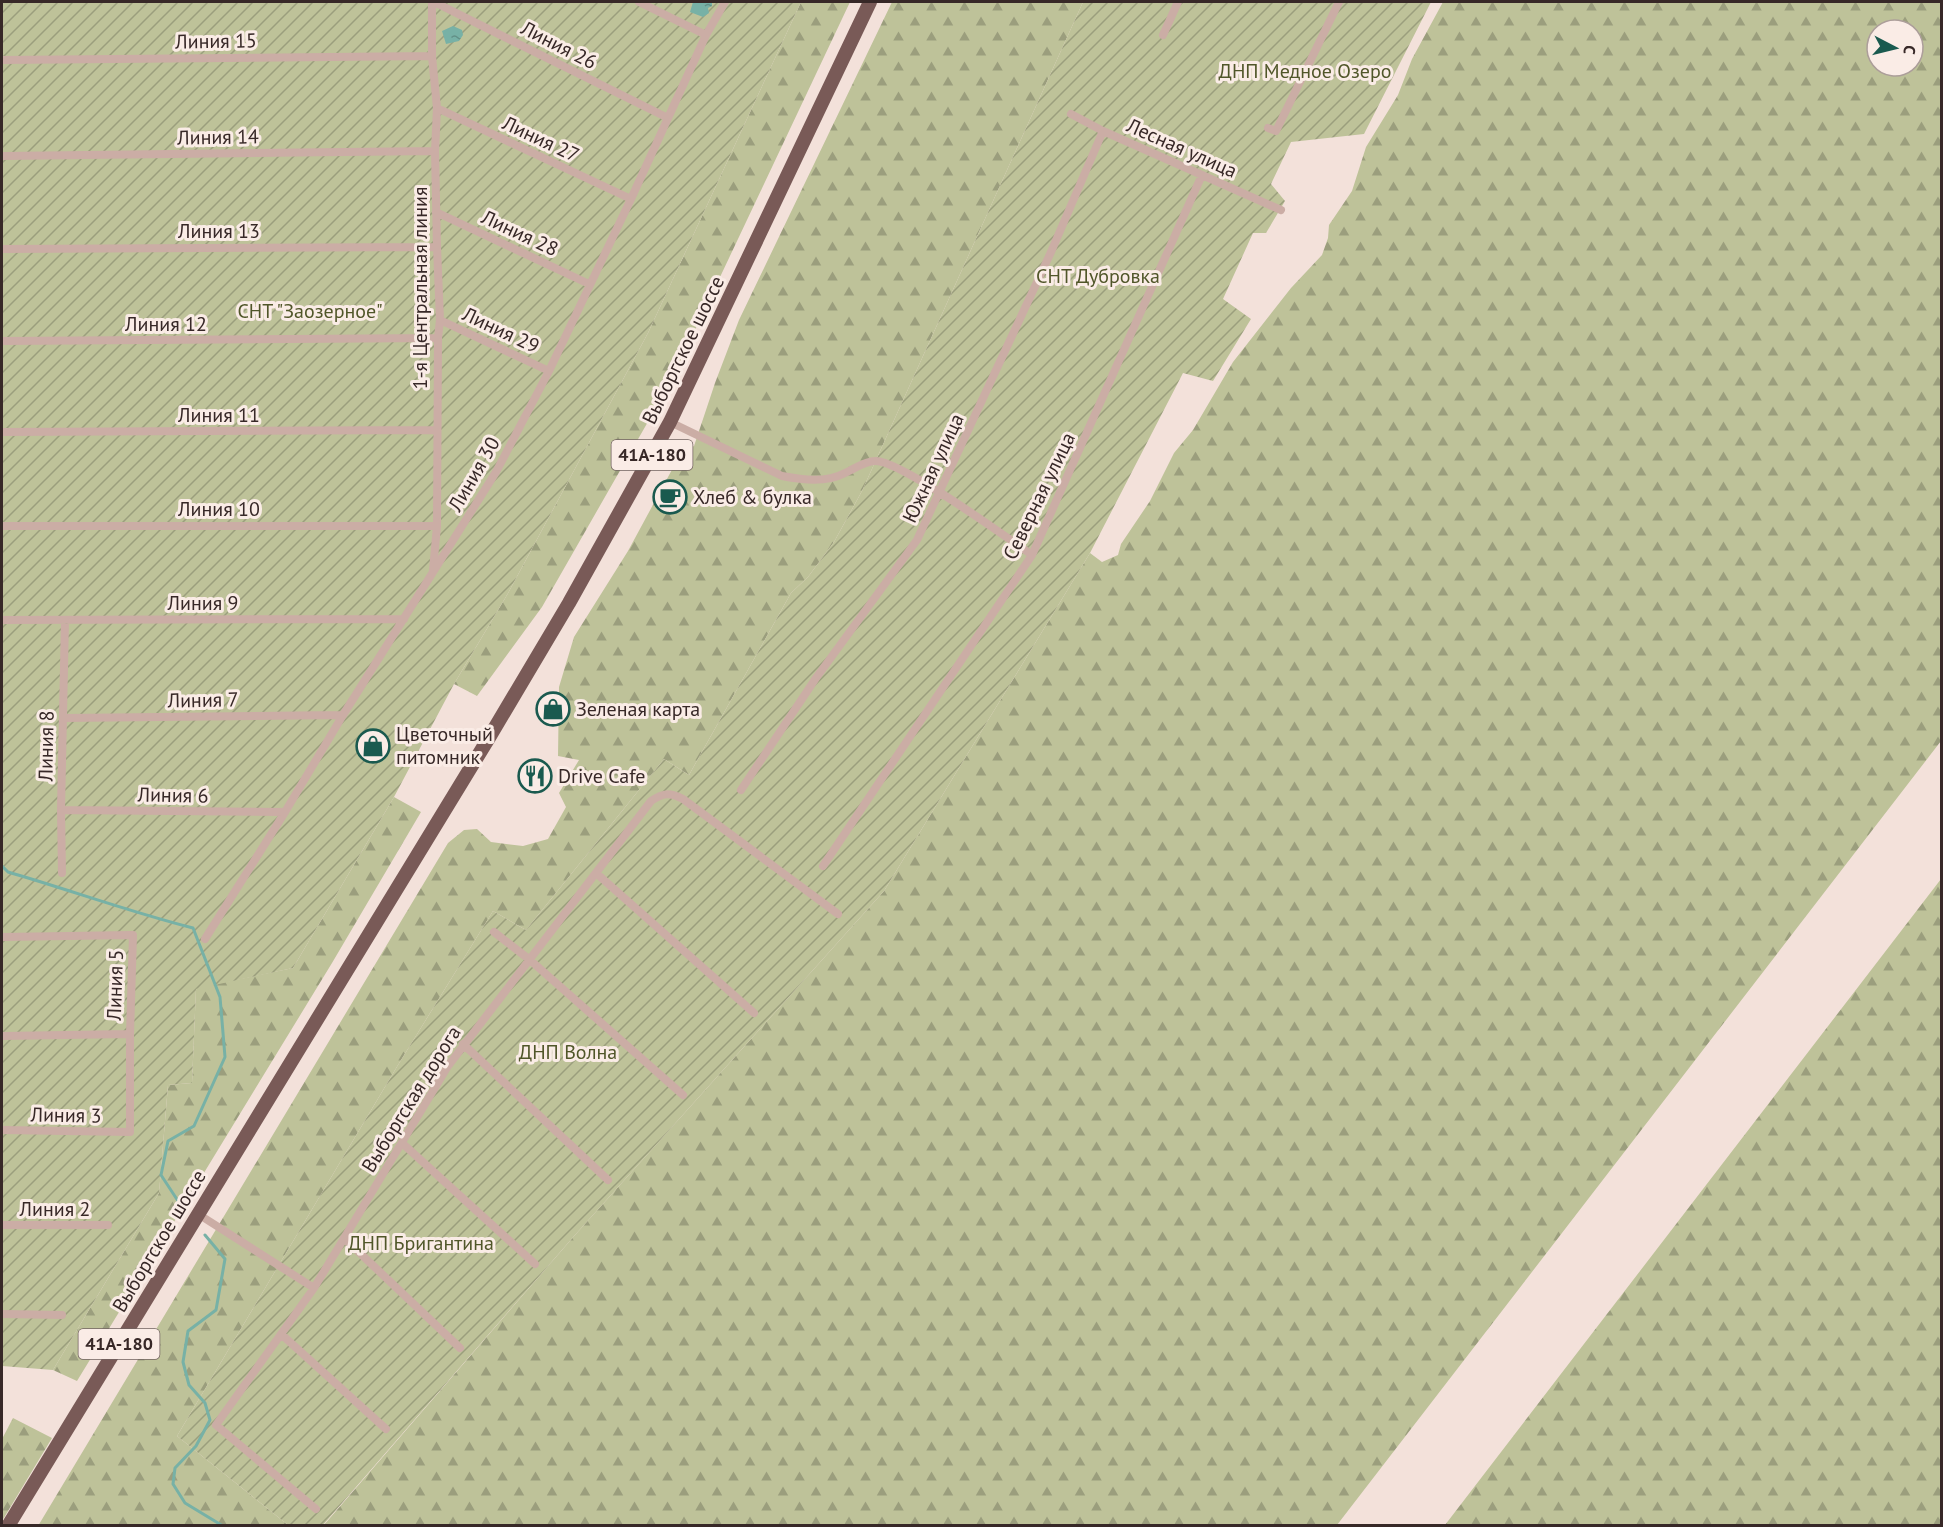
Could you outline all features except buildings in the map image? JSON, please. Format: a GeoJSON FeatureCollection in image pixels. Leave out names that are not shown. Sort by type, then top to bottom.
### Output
{"type":"FeatureCollection","features":[{"type":"Feature","properties":{"kind":"main road","name":"Выборгское шоссе"},"geometry":{"type":"LineString","coordinates":[[8,1526],[569,603],[670,422],[870,2]]}},
{"type":"Feature","properties":{"kind":"street","name":"1-я Центральная линия"},"geometry":{"type":"LineString","coordinates":[[433,2],[432,56],[437,108],[435,152],[440,320],[437,526],[433,574]]}},
{"type":"Feature","properties":{"kind":"street","name":"Линия 26"},"geometry":{"type":"LineString","coordinates":[[433,2],[668,118]]}},
{"type":"Feature","properties":{"kind":"street"},"geometry":{"type":"LineString","coordinates":[[639,2],[706,35]]}},
{"type":"Feature","properties":{"kind":"street","name":"Линия 30"},"geometry":{"type":"LineString","coordinates":[[205,939],[285,812],[342,715],[496,472],[549,371],[706,35],[725,2]]}},
{"type":"Feature","properties":{"kind":"street"},"geometry":{"type":"LineString","coordinates":[[1162,35],[1178,2]]}},
{"type":"Feature","properties":{"kind":"street"},"geometry":{"type":"LineString","coordinates":[[1268,128],[1276,131],[1339,2]]}},
{"type":"Feature","properties":{"kind":"street","name":"Линия 15"},"geometry":{"type":"LineString","coordinates":[[2,60],[432,56]]}},
{"type":"Feature","properties":{"kind":"street","name":"Линия 27"},"geometry":{"type":"LineString","coordinates":[[437,108],[631,199]]}},
{"type":"Feature","properties":{"kind":"street","name":"Лесная улица"},"geometry":{"type":"LineString","coordinates":[[1071,114],[1103,131],[1281,210]]}},
{"type":"Feature","properties":{"kind":"street","name":"Южная улица"},"geometry":{"type":"LineString","coordinates":[[741,790],[816,678],[917,540],[1051,252],[1103,131]]}},
{"type":"Feature","properties":{"kind":"street","name":"Линия 14"},"geometry":{"type":"LineString","coordinates":[[2,156],[435,152]]}},
{"type":"Feature","properties":{"kind":"street","name":"Северная улица"},"geometry":{"type":"LineString","coordinates":[[823,866],[1032,555],[1202,175]]}},
{"type":"Feature","properties":{"kind":"street","name":"Линия 28"},"geometry":{"type":"LineString","coordinates":[[436,212],[589,284]]}},
{"type":"Feature","properties":{"kind":"street","name":"Линия 13"},"geometry":{"type":"LineString","coordinates":[[2,249],[437,247]]}},
{"type":"Feature","properties":{"kind":"street","name":"Линия 29"},"geometry":{"type":"LineString","coordinates":[[440,320],[549,371]]}},
{"type":"Feature","properties":{"kind":"street","name":"Линия 12"},"geometry":{"type":"LineString","coordinates":[[2,341],[438,339]]}},
{"type":"Feature","properties":{"kind":"street"},"geometry":{"type":"LineString","coordinates":[[670,422],[782,476],[802,480],[817,480],[843,474],[874,460],[887,462],[940,492],[1032,555]]}},
{"type":"Feature","properties":{"kind":"street","name":"Линия 11"},"geometry":{"type":"LineString","coordinates":[[2,432],[437,430]]}},
{"type":"Feature","properties":{"kind":"street","name":"Линия 10"},"geometry":{"type":"LineString","coordinates":[[2,526],[437,526]]}},
{"type":"Feature","properties":{"kind":"street","name":"Линия 9"},"geometry":{"type":"LineString","coordinates":[[2,620],[404,619]]}},
{"type":"Feature","properties":{"kind":"street","name":"Линия 8"},"geometry":{"type":"LineString","coordinates":[[62,873],[65,620]]}},
{"type":"Feature","properties":{"kind":"street","name":"Линия 7"},"geometry":{"type":"LineString","coordinates":[[64,718],[342,715]]}},
{"type":"Feature","properties":{"kind":"street","name":"Выборгская дорога"},"geometry":{"type":"LineString","coordinates":[[316,1509],[216,1425],[314,1288],[463,1044],[651,801],[661,794],[671,793],[682,799],[838,914]]}},
{"type":"Feature","properties":{"kind":"street","name":"Линия 6"},"geometry":{"type":"LineString","coordinates":[[61,810],[285,812]]}},
{"type":"Feature","properties":{"kind":"street"},"geometry":{"type":"LineString","coordinates":[[596,873],[754,1013]]}},
{"type":"Feature","properties":{"kind":"street"},"geometry":{"type":"LineString","coordinates":[[495,932],[683,1095]]}},
{"type":"Feature","properties":{"kind":"street","name":"Линия 5"},"geometry":{"type":"LineString","coordinates":[[2,937],[133,935],[130,1132]]}},
{"type":"Feature","properties":{"kind":"street"},"geometry":{"type":"LineString","coordinates":[[2,1036],[130,1034]]}},
{"type":"Feature","properties":{"kind":"street"},"geometry":{"type":"LineString","coordinates":[[463,1044],[608,1180]]}},
{"type":"Feature","properties":{"kind":"street","name":"Линия 3"},"geometry":{"type":"LineString","coordinates":[[2,1130],[130,1132]]}},
{"type":"Feature","properties":{"kind":"street"},"geometry":{"type":"LineString","coordinates":[[402,1143],[535,1264]]}},
{"type":"Feature","properties":{"kind":"street"},"geometry":{"type":"LineString","coordinates":[[198,1214],[314,1288]]}},
{"type":"Feature","properties":{"kind":"street","name":"Линия 2"},"geometry":{"type":"LineString","coordinates":[[2,1225],[108,1225]]}},
{"type":"Feature","properties":{"kind":"street"},"geometry":{"type":"LineString","coordinates":[[344,1238],[460,1348]]}},
{"type":"Feature","properties":{"kind":"street"},"geometry":{"type":"LineString","coordinates":[[2,1314],[62,1315]]}},
{"type":"Feature","properties":{"kind":"street"},"geometry":{"type":"LineString","coordinates":[[281,1334],[386,1429]]}},
{"type":"Feature","properties":{"kind":"green space","name":"СНТ \"Заозерное\""},"geometry":{"type":"Polygon","coordinates":[[[2,2],[801,2],[648,333],[507,595],[454,684],[394,797],[293,968],[196,989],[192,1083],[168,1085],[159,1193],[53,1370],[2,1366],[2,2]]]}},
{"type":"Feature","properties":{"kind":"green space"},"geometry":{"type":"Polygon","coordinates":[[[801,2],[850,2],[669,385],[542,607],[477,696],[454,684],[507,595],[648,333],[801,2]]]}},
{"type":"Feature","properties":{"kind":"green space"},"geometry":{"type":"Polygon","coordinates":[[[892,2],[1083,2],[862,491],[834,542],[808,577],[791,593],[689,775],[664,759],[526,930],[493,911],[398,1065],[177,1436],[288,1525],[38,1526],[448,843],[464,830],[477,829],[491,842],[523,846],[548,839],[566,807],[559,793],[579,760],[558,756],[559,687],[574,637],[628,551],[681,453],[694,446],[739,320],[892,2]]]}},
{"type":"Feature","properties":{"kind":"green space"},"geometry":{"type":"Polygon","coordinates":[[[1083,2],[1431,2],[1364,134],[1291,142],[1271,184],[1285,201],[1266,233],[1253,233],[1223,299],[1251,319],[1213,381],[1183,373],[1090,553],[884,891],[575,1235],[323,1525],[288,1525],[177,1436],[398,1065],[493,911],[526,930],[664,759],[689,775],[791,593],[808,577],[834,542],[862,491],[1083,2]]]}},
{"type":"Feature","properties":{"kind":"green space"},"geometry":{"type":"Polygon","coordinates":[[[1443,2],[1941,2],[1941,741],[1337,1525],[323,1526],[575,1235],[884,891],[1090,553],[1102,562],[1118,555],[1121,544],[1150,501],[1174,453],[1193,430],[1233,362],[1291,288],[1322,255],[1328,238],[1329,225],[1352,191],[1366,147],[1398,95],[1412,59],[1443,2]]]}},
{"type":"Feature","properties":{"kind":"green space"},"geometry":{"type":"Polygon","coordinates":[[[394,797],[421,812],[332,963],[77,1381],[53,1370],[159,1193],[168,1085],[192,1083],[196,988],[293,968],[394,797]]]}},
{"type":"Feature","properties":{"kind":"green space"},"geometry":{"type":"Polygon","coordinates":[[[1941,879],[1941,1525],[1445,1525],[1941,879]]]}},
{"type":"Feature","properties":{"kind":"green space"},"geometry":{"type":"Polygon","coordinates":[[[13,1418],[52,1438],[2,1521],[2,1439],[13,1418]]]}},
{"type":"Feature","properties":{"kind":"water"},"geometry":{"type":"Polygon","coordinates":[[[693,2],[712,3],[712,6],[708,8],[709,13],[703,17],[690,12],[693,2]]]}},
{"type":"Feature","properties":{"kind":"water"},"geometry":{"type":"Polygon","coordinates":[[[453,26],[462,30],[463,35],[459,41],[446,44],[442,31],[453,26]]]}},
{"type":"Feature","properties":{"kind":"waterway"},"geometry":{"type":"LineString","coordinates":[[2,866],[8,872],[193,928],[220,997],[225,1057],[194,1126],[168,1141],[161,1175],[180,1204]]}},
{"type":"Feature","properties":{"kind":"waterway"},"geometry":{"type":"LineString","coordinates":[[205,1235],[225,1259],[216,1310],[188,1331],[183,1362],[189,1385],[205,1403],[210,1420],[196,1446],[175,1468],[173,1484],[185,1503],[223,1526]]}},
{"type":"Feature","properties":{"kind":"place","name":"Хлеб & булка"},"geometry":{"type":"Point","coordinates":[670,497]}},
{"type":"Feature","properties":{"kind":"place","name":"Зеленая карта"},"geometry":{"type":"Point","coordinates":[553,709]}},
{"type":"Feature","properties":{"kind":"place","name":"Цветочный питомник"},"geometry":{"type":"Point","coordinates":[373,746]}},
{"type":"Feature","properties":{"kind":"place","name":"Drive Cafe"},"geometry":{"type":"Point","coordinates":[535,776]}},
{"type":"Feature","properties":{"kind":"park label","name":"ДНП Медное Озеро"},"geometry":{"type":"Point","coordinates":[1305,71]}},
{"type":"Feature","properties":{"kind":"park label","name":"СНТ Дубровка"},"geometry":{"type":"Point","coordinates":[1098,276]}},
{"type":"Feature","properties":{"kind":"park label","name":"ДНП Волна"},"geometry":{"type":"Point","coordinates":[568,1052]}},
{"type":"Feature","properties":{"kind":"park label","name":"ДНП Бригантина"},"geometry":{"type":"Point","coordinates":[421,1243]}}]}
